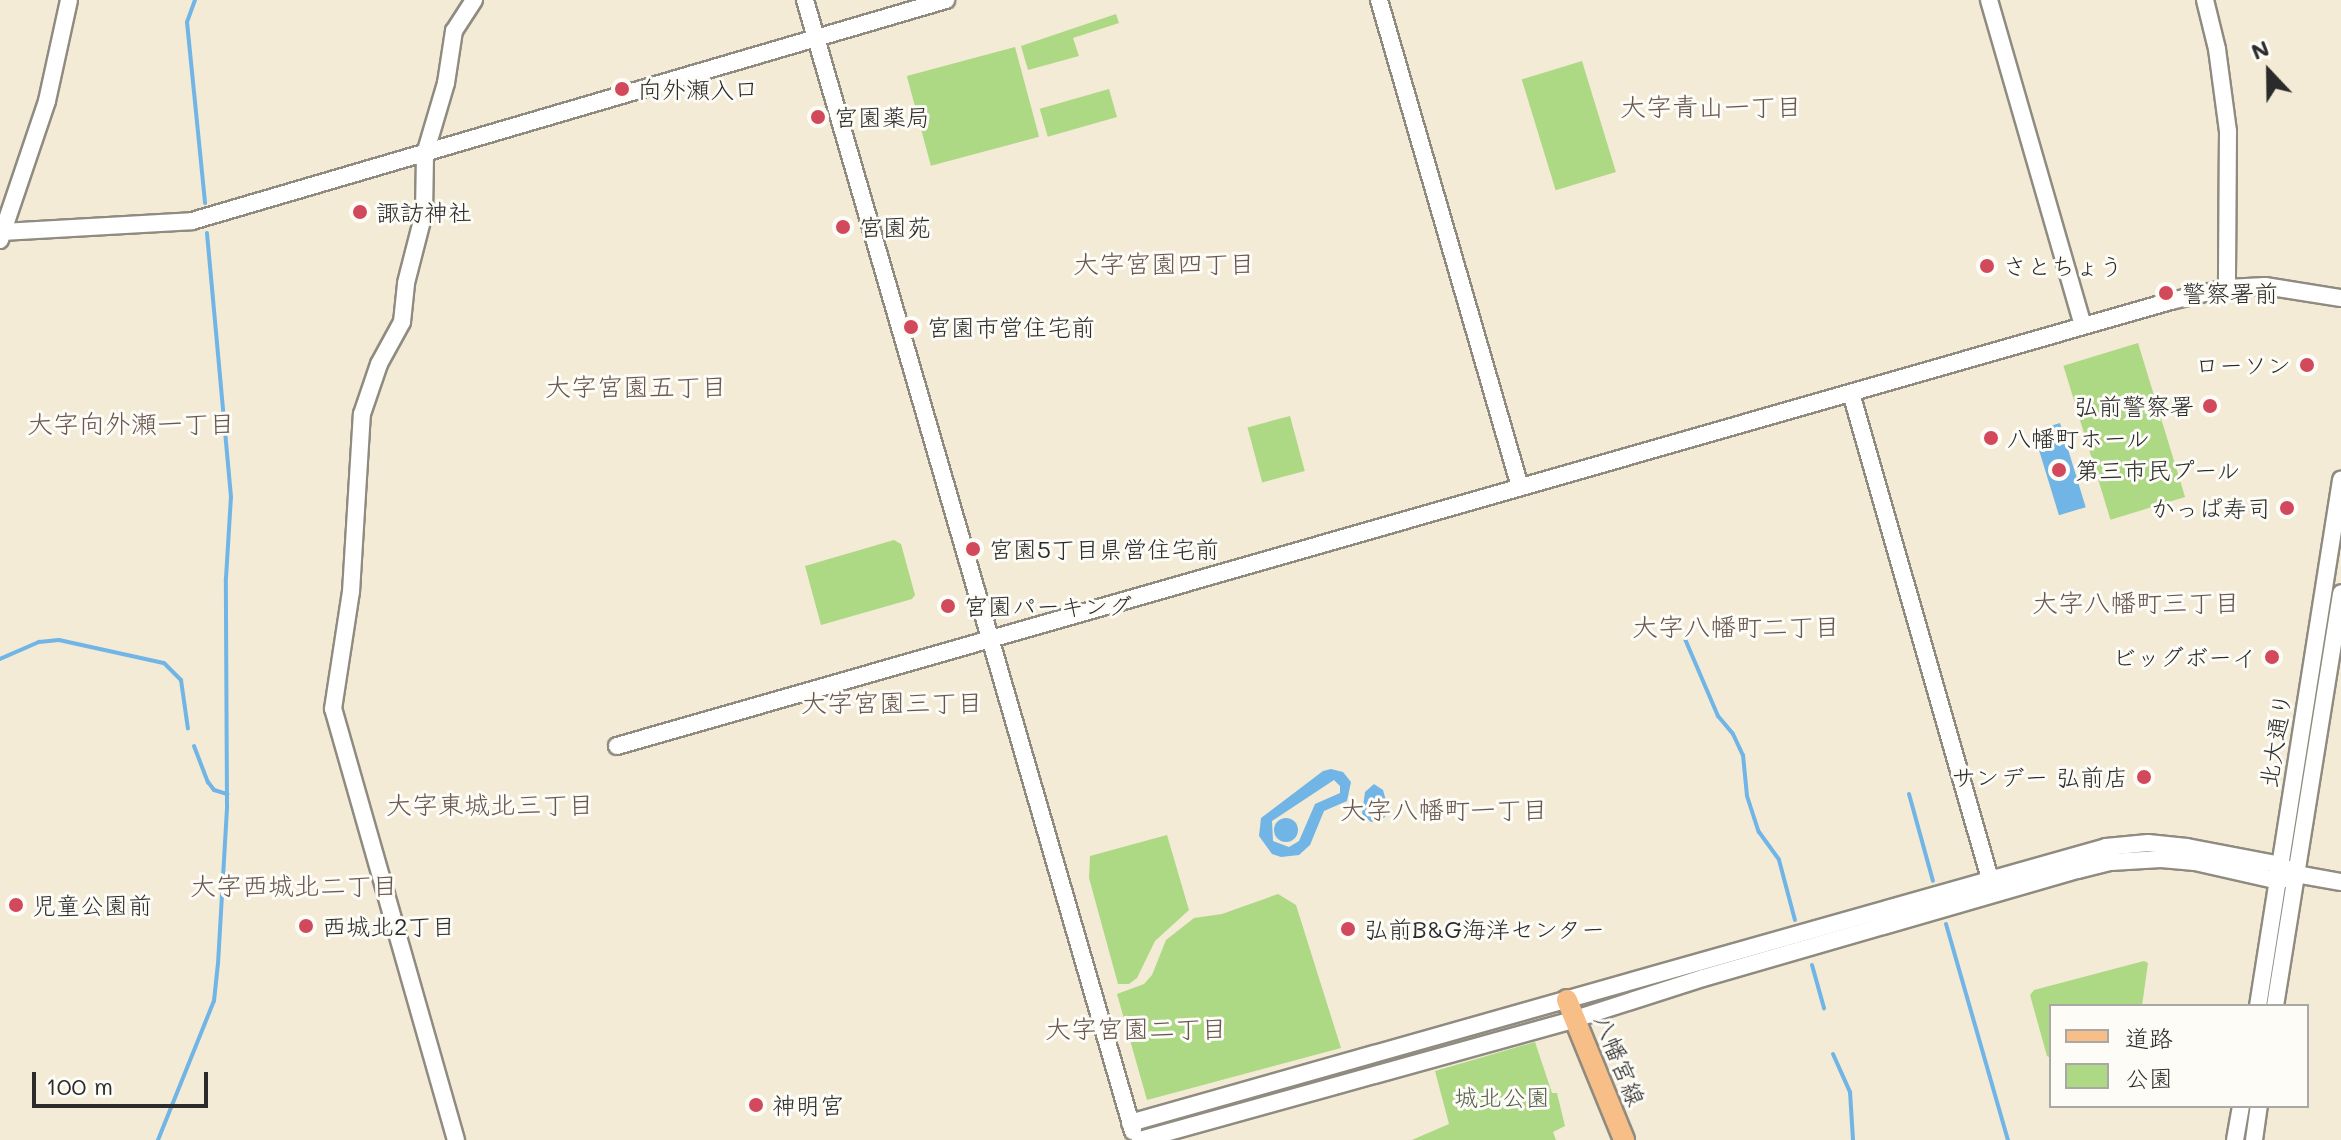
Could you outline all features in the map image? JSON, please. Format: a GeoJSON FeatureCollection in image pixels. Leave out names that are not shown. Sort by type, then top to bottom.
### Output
{"type":"FeatureCollection","features":[{"type":"Feature","properties":{"kind":"main road","name":"八幡宮線"},"geometry":{"type":"LineString","coordinates":[[1571,1009],[1624,1140]]}},
{"type":"Feature","properties":{"kind":"street"},"geometry":{"type":"LineString","coordinates":[[69,0],[47,101],[2,236],[192,221],[946,0]]}},
{"type":"Feature","properties":{"kind":"street"},"geometry":{"type":"LineString","coordinates":[[456,1140],[333,709],[351,592],[362,414],[379,364],[402,322],[406,283],[424,213],[425,154],[446,83],[454,31],[474,0]]}},
{"type":"Feature","properties":{"kind":"street"},"geometry":{"type":"LineString","coordinates":[[805,0],[1130,1123],[1138,1140],[1989,878],[2095,849],[2148,843],[2187,847],[2280,873]]}},
{"type":"Feature","properties":{"kind":"street"},"geometry":{"type":"LineString","coordinates":[[1379,0],[1520,487]]}},
{"type":"Feature","properties":{"kind":"street"},"geometry":{"type":"LineString","coordinates":[[1989,0],[2083,326]]}},
{"type":"Feature","properties":{"kind":"street"},"geometry":{"type":"LineString","coordinates":[[2205,0],[2217,49],[2228,131],[2227,288]]}},
{"type":"Feature","properties":{"kind":"street"},"geometry":{"type":"LineString","coordinates":[[617,746],[2083,326],[2227,288],[2265,286],[2341,298]]}},
{"type":"Feature","properties":{"kind":"street"},"geometry":{"type":"LineString","coordinates":[[1851,393],[1994,895]]}},
{"type":"Feature","properties":{"kind":"street","name":"北大通り"},"geometry":{"type":"LineString","coordinates":[[2258,1004],[2341,480]]}},
{"type":"Feature","properties":{"kind":"street"},"geometry":{"type":"LineString","coordinates":[[2275,1004],[2341,593]]}},
{"type":"Feature","properties":{"kind":"street"},"geometry":{"type":"LineString","coordinates":[[1130,1123],[1717,974],[2078,870],[2136,860],[2195,862],[2341,882]]}},
{"type":"Feature","properties":{"kind":"street"},"geometry":{"type":"LineString","coordinates":[[2235,1140],[2241,1108]]}},
{"type":"Feature","properties":{"kind":"street"},"geometry":{"type":"LineString","coordinates":[[2254,1140],[2259,1108]]}},
{"type":"Feature","properties":{"kind":"green space"},"geometry":{"type":"Polygon","coordinates":[[[1116,14],[1119,23],[1073,38],[1079,56],[1028,70],[1021,46],[1116,14]]]}},
{"type":"Feature","properties":{"kind":"green space"},"geometry":{"type":"Polygon","coordinates":[[[1015,47],[1039,137],[931,166],[907,76],[1015,47]]]}},
{"type":"Feature","properties":{"kind":"green space"},"geometry":{"type":"Polygon","coordinates":[[[1582,61],[1616,172],[1556,190],[1522,79],[1582,61]]]}},
{"type":"Feature","properties":{"kind":"green space"},"geometry":{"type":"Polygon","coordinates":[[[1109,89],[1117,117],[1048,137],[1040,109],[1109,89]]]}},
{"type":"Feature","properties":{"kind":"green space"},"geometry":{"type":"Polygon","coordinates":[[[2138,343],[2185,497],[2110,520],[2063,366],[2138,343]]]}},
{"type":"Feature","properties":{"kind":"green space"},"geometry":{"type":"Polygon","coordinates":[[[1290,416],[1305,471],[1262,482],[1247,427],[1290,416]]]}},
{"type":"Feature","properties":{"kind":"green space"},"geometry":{"type":"Polygon","coordinates":[[[894,540],[901,544],[915,595],[912,599],[821,625],[805,566],[894,540]]]}},
{"type":"Feature","properties":{"kind":"green space"},"geometry":{"type":"Polygon","coordinates":[[[1167,835],[1189,910],[1155,941],[1137,978],[1129,984],[1118,984],[1089,878],[1090,856],[1167,835]]]}},
{"type":"Feature","properties":{"kind":"green space"},"geometry":{"type":"Polygon","coordinates":[[[1278,894],[1296,905],[1341,1048],[1147,1100],[1117,994],[1144,984],[1152,975],[1166,940],[1194,918],[1222,914],[1278,894]]]}},
{"type":"Feature","properties":{"kind":"green space"},"geometry":{"type":"Polygon","coordinates":[[[2144,961],[2148,963],[2142,1004],[2049,1004],[2049,1057],[2030,995],[2034,990],[2144,961]]]}},
{"type":"Feature","properties":{"kind":"green space","name":"城北公園"},"geometry":{"type":"Polygon","coordinates":[[[1535,1042],[1552,1093],[1557,1093],[1565,1126],[1553,1132],[1556,1140],[1412,1140],[1449,1124],[1435,1071],[1535,1042]]]}},
{"type":"Feature","properties":{"kind":"water","name":"第三市民プール"},"geometry":{"type":"Polygon","coordinates":[[[2060,423],[2086,507],[2059,515],[2033,431],[2060,423]]]}},
{"type":"Feature","properties":{"kind":"water"},"geometry":{"type":"Polygon","coordinates":[[[1323,771],[1343,772],[1351,782],[1347,801],[1324,811],[1310,845],[1299,855],[1281,857],[1272,854],[1259,836],[1261,818],[1323,771]],[[1334,780],[1272,821],[1273,841],[1289,847],[1299,841],[1315,804],[1340,793],[1340,786],[1334,780]]]}},
{"type":"Feature","properties":{"kind":"water"},"geometry":{"type":"Polygon","coordinates":[[[1374,784],[1383,790],[1389,811],[1384,818],[1371,822],[1362,814],[1365,792],[1374,784]]]}},
{"type":"Feature","properties":{"kind":"water"},"geometry":{"type":"Polygon","coordinates":[[[1286,818],[1295,821],[1298,830],[1295,839],[1286,842],[1277,839],[1274,830],[1277,821],[1286,818]]]}},
{"type":"Feature","properties":{"kind":"waterway"},"geometry":{"type":"LineString","coordinates":[[195,0],[187,22],[205,203]]}},
{"type":"Feature","properties":{"kind":"waterway"},"geometry":{"type":"LineString","coordinates":[[158,1140],[214,1001],[227,806],[226,578],[231,497],[207,233]]}},
{"type":"Feature","properties":{"kind":"waterway"},"geometry":{"type":"LineString","coordinates":[[1685,639],[1718,716],[1733,734],[1743,755],[1747,796],[1759,832],[1779,860],[1795,920]]}},
{"type":"Feature","properties":{"kind":"waterway"},"geometry":{"type":"LineString","coordinates":[[0,659],[39,642],[59,640],[164,663],[181,680],[188,729]]}},
{"type":"Feature","properties":{"kind":"waterway"},"geometry":{"type":"LineString","coordinates":[[194,746],[208,782],[214,790],[227,794]]}},
{"type":"Feature","properties":{"kind":"waterway"},"geometry":{"type":"LineString","coordinates":[[1909,794],[1933,881]]}},
{"type":"Feature","properties":{"kind":"waterway"},"geometry":{"type":"LineString","coordinates":[[1946,924],[2008,1140]]}},
{"type":"Feature","properties":{"kind":"waterway"},"geometry":{"type":"LineString","coordinates":[[1812,965],[1824,1008]]}},
{"type":"Feature","properties":{"kind":"waterway"},"geometry":{"type":"LineString","coordinates":[[1833,1054],[1850,1092],[1853,1140]]}},
{"type":"Feature","properties":{"kind":"place","name":"向外瀬入口"},"geometry":{"type":"Point","coordinates":[622,89]}},
{"type":"Feature","properties":{"kind":"place","name":"宮園薬局"},"geometry":{"type":"Point","coordinates":[818,117]}},
{"type":"Feature","properties":{"kind":"place","name":"諏訪神社"},"geometry":{"type":"Point","coordinates":[360,212]}},
{"type":"Feature","properties":{"kind":"place","name":"宮園苑"},"geometry":{"type":"Point","coordinates":[843,227]}},
{"type":"Feature","properties":{"kind":"place","name":"さとちょう"},"geometry":{"type":"Point","coordinates":[1987,266]}},
{"type":"Feature","properties":{"kind":"place","name":"警察署前"},"geometry":{"type":"Point","coordinates":[2166,293]}},
{"type":"Feature","properties":{"kind":"place","name":"宮園市営住宅前"},"geometry":{"type":"Point","coordinates":[911,327]}},
{"type":"Feature","properties":{"kind":"place","name":"ローソン"},"geometry":{"type":"Point","coordinates":[2307,365]}},
{"type":"Feature","properties":{"kind":"place","name":"弘前警察署"},"geometry":{"type":"Point","coordinates":[2210,406]}},
{"type":"Feature","properties":{"kind":"place","name":"八幡町ホール"},"geometry":{"type":"Point","coordinates":[1991,438]}},
{"type":"Feature","properties":{"kind":"place","name":"第三市民プール"},"geometry":{"type":"Point","coordinates":[2059,470]}},
{"type":"Feature","properties":{"kind":"place","name":"かっぱ寿司"},"geometry":{"type":"Point","coordinates":[2287,508]}},
{"type":"Feature","properties":{"kind":"place","name":"宮園5丁目県営住宅前"},"geometry":{"type":"Point","coordinates":[973,549]}},
{"type":"Feature","properties":{"kind":"place","name":"宮園パーキング"},"geometry":{"type":"Point","coordinates":[948,606]}},
{"type":"Feature","properties":{"kind":"place","name":"ビッグボーイ"},"geometry":{"type":"Point","coordinates":[2272,657]}},
{"type":"Feature","properties":{"kind":"place","name":"サンデー 弘前店"},"geometry":{"type":"Point","coordinates":[2144,777]}},
{"type":"Feature","properties":{"kind":"place","name":"児童公園前"},"geometry":{"type":"Point","coordinates":[16,905]}},
{"type":"Feature","properties":{"kind":"place","name":"西城北2丁目"},"geometry":{"type":"Point","coordinates":[306,926]}},
{"type":"Feature","properties":{"kind":"place","name":"弘前B&G海洋センター"},"geometry":{"type":"Point","coordinates":[1348,929]}},
{"type":"Feature","properties":{"kind":"place","name":"神明宮"},"geometry":{"type":"Point","coordinates":[756,1105]}},
{"type":"Feature","properties":{"kind":"district","name":"大字青山一丁目"},"geometry":{"type":"Point","coordinates":[1711,107]}},
{"type":"Feature","properties":{"kind":"district","name":"大字宮園四丁目"},"geometry":{"type":"Point","coordinates":[1164,264]}},
{"type":"Feature","properties":{"kind":"district","name":"大字宮園五丁目"},"geometry":{"type":"Point","coordinates":[636,387]}},
{"type":"Feature","properties":{"kind":"district","name":"大字向外瀬一丁目"},"geometry":{"type":"Point","coordinates":[131,424]}},
{"type":"Feature","properties":{"kind":"district","name":"大字八幡町三丁目"},"geometry":{"type":"Point","coordinates":[2136,603]}},
{"type":"Feature","properties":{"kind":"district","name":"大字八幡町二丁目"},"geometry":{"type":"Point","coordinates":[1736,627]}},
{"type":"Feature","properties":{"kind":"district","name":"大字宮園三丁目"},"geometry":{"type":"Point","coordinates":[892,703]}},
{"type":"Feature","properties":{"kind":"district","name":"大字東城北三丁目"},"geometry":{"type":"Point","coordinates":[490,805]}},
{"type":"Feature","properties":{"kind":"district","name":"大字八幡町一丁目"},"geometry":{"type":"Point","coordinates":[1444,810]}},
{"type":"Feature","properties":{"kind":"district","name":"大字西城北二丁目"},"geometry":{"type":"Point","coordinates":[294,886]}},
{"type":"Feature","properties":{"kind":"district","name":"大字宮園二丁目"},"geometry":{"type":"Point","coordinates":[1136,1029]}}]}
